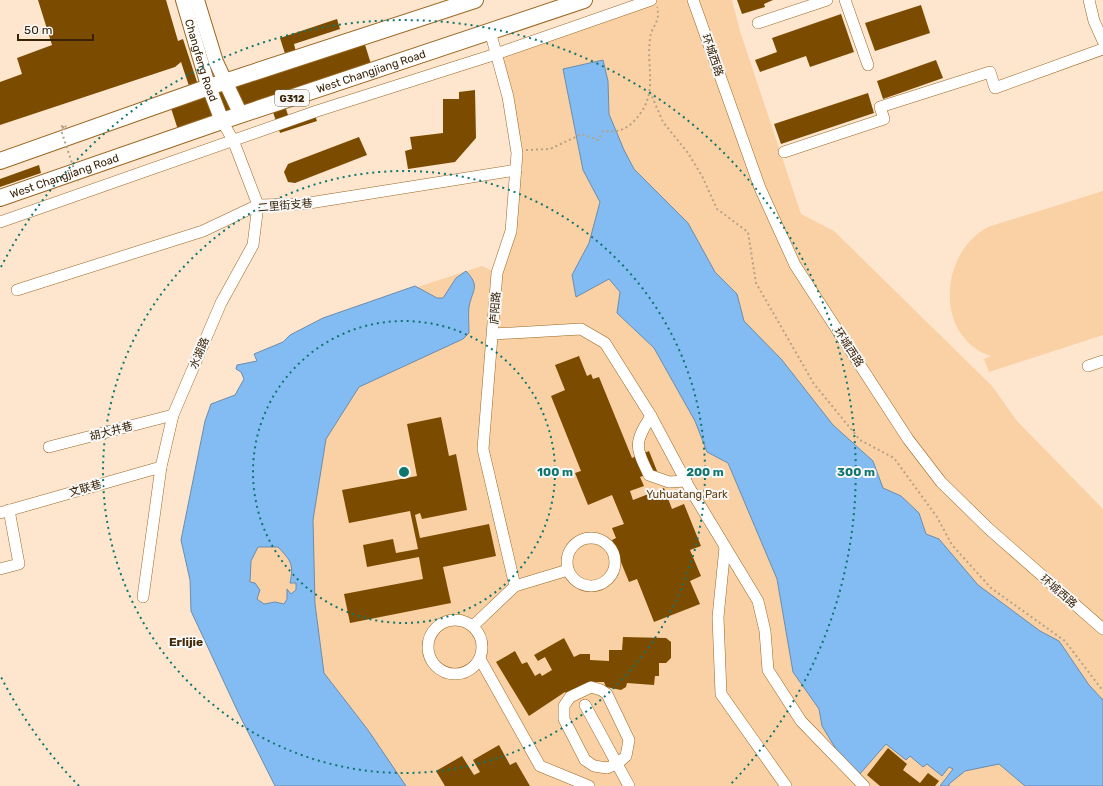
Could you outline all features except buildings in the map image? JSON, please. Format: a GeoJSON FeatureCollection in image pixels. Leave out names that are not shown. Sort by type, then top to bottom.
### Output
{"type":"FeatureCollection","features":[{"type":"Feature","properties":{"kind":"highway","name":"West Changjiang Road"},"geometry":{"type":"LineString","coordinates":[[0,198],[222,121],[584,0]]}},
{"type":"Feature","properties":{"kind":"highway"},"geometry":{"type":"LineString","coordinates":[[0,161],[208,84],[466,1]]}},
{"type":"Feature","properties":{"kind":"main road","name":"Changfeng Road"},"geometry":{"type":"LineString","coordinates":[[183,0],[208,84],[222,121]]}},
{"type":"Feature","properties":{"kind":"main road","name":"Changfeng Road"},"geometry":{"type":"LineString","coordinates":[[197,0],[216,62],[241,115]]}},
{"type":"Feature","properties":{"kind":"street","name":"环城西路"},"geometry":{"type":"LineString","coordinates":[[693,0],[760,188],[795,265],[908,439],[941,482],[979,520],[1103,630]]}},
{"type":"Feature","properties":{"kind":"street"},"geometry":{"type":"LineString","coordinates":[[758,23],[828,0]]}},
{"type":"Feature","properties":{"kind":"street"},"geometry":{"type":"LineString","coordinates":[[845,0],[868,65]]}},
{"type":"Feature","properties":{"kind":"street"},"geometry":{"type":"LineString","coordinates":[[1089,0],[1098,20],[1103,41]]}},
{"type":"Feature","properties":{"kind":"street"},"geometry":{"type":"LineString","coordinates":[[0,222],[233,140],[654,3]]}},
{"type":"Feature","properties":{"kind":"street","name":"庐阳路"},"geometry":{"type":"LineString","coordinates":[[490,31],[508,97],[517,153],[511,231],[497,273],[483,449],[515,586]]}},
{"type":"Feature","properties":{"kind":"street"},"geometry":{"type":"LineString","coordinates":[[784,152],[884,120],[880,106],[990,72],[995,88],[1103,49]]}},
{"type":"Feature","properties":{"kind":"street"},"geometry":{"type":"LineString","coordinates":[[0,153],[208,84]]}},
{"type":"Feature","properties":{"kind":"street","name":"水湖路"},"geometry":{"type":"LineString","coordinates":[[143,598],[161,467],[173,414],[221,303],[252,244],[258,205],[233,140],[222,121]]}},
{"type":"Feature","properties":{"kind":"street","name":"二里街支巷"},"geometry":{"type":"LineString","coordinates":[[17,290],[203,231],[258,205],[303,204],[516,170]]}},
{"type":"Feature","properties":{"kind":"street"},"geometry":{"type":"LineString","coordinates":[[493,334],[581,329],[605,343],[651,416],[686,481],[758,601],[765,631],[768,670],[801,720],[864,786]]}},
{"type":"Feature","properties":{"kind":"street"},"geometry":{"type":"LineString","coordinates":[[1088,366],[1103,361]]}},
{"type":"Feature","properties":{"kind":"street","name":"胡大井巷"},"geometry":{"type":"LineString","coordinates":[[48,447],[173,414]]}},
{"type":"Feature","properties":{"kind":"street"},"geometry":{"type":"LineString","coordinates":[[651,416],[639,436],[639,454],[649,475],[669,482],[686,481]]}},
{"type":"Feature","properties":{"kind":"street","name":"文联巷"},"geometry":{"type":"LineString","coordinates":[[0,570],[19,564],[4,511],[161,467]]}},
{"type":"Feature","properties":{"kind":"street"},"geometry":{"type":"LineString","coordinates":[[592,538],[600,540],[612,551],[614,566],[607,579],[600,584],[593,586],[578,582],[568,570],[568,554],[571,547],[577,542],[592,538]]}},
{"type":"Feature","properties":{"kind":"street"},"geometry":{"type":"LineString","coordinates":[[725,547],[718,617],[721,694],[786,786]]}},
{"type":"Feature","properties":{"kind":"street"},"geometry":{"type":"LineString","coordinates":[[473,626],[515,586],[568,570]]}},
{"type":"Feature","properties":{"kind":"street"},"geometry":{"type":"LineString","coordinates":[[457,620],[473,626],[479,633],[482,641],[480,658],[475,666],[467,671],[450,673],[442,670],[435,664],[429,648],[430,639],[434,631],[440,625],[448,621],[457,620]]}},
{"type":"Feature","properties":{"kind":"street"},"geometry":{"type":"LineString","coordinates":[[480,658],[540,766],[589,786]]}},
{"type":"Feature","properties":{"kind":"street"},"geometry":{"type":"LineString","coordinates":[[591,687],[601,690],[607,694],[629,740],[626,756],[617,764],[607,768],[594,766],[585,760],[564,719],[564,706],[570,697],[591,687]]}},
{"type":"Feature","properties":{"kind":"street"},"geometry":{"type":"LineString","coordinates":[[585,704],[629,786]]}},
{"type":"Feature","properties":{"kind":"path"},"geometry":{"type":"LineString","coordinates":[[517,153],[531,149],[550,148],[582,134],[598,140],[603,131],[619,132],[632,124],[645,108],[650,92],[650,38],[659,17],[654,3]]}},
{"type":"Feature","properties":{"kind":"path"},"geometry":{"type":"LineString","coordinates":[[650,92],[663,122],[688,153],[702,176],[717,209],[748,232],[756,283],[814,384],[860,440],[894,458],[937,517],[952,545],[991,588],[1065,641],[1103,691]]}},
{"type":"Feature","properties":{"kind":"path"},"geometry":{"type":"LineString","coordinates":[[64,127],[60,127],[65,125],[66,128],[61,130],[79,184]]}},
{"type":"Feature","properties":{"kind":"green space","name":"Yuhuatang Park"},"geometry":{"type":"Polygon","coordinates":[[[651,0],[732,0],[740,31],[801,214],[834,231],[992,386],[1017,421],[1103,509],[1103,786],[275,786],[237,710],[191,611],[190,580],[181,540],[205,421],[211,404],[235,395],[244,379],[241,372],[236,369],[237,365],[257,361],[254,354],[283,342],[290,335],[323,318],[482,266],[497,273],[511,231],[517,153],[496,54],[651,0]]]}},
{"type":"Feature","properties":{"kind":"green space"},"geometry":{"type":"Polygon","coordinates":[[[1103,191],[1103,335],[989,372],[984,359],[991,356],[972,346],[960,331],[952,314],[950,294],[952,274],[960,255],[972,239],[988,227],[1103,191]]]}},
{"type":"Feature","properties":{"kind":"water"},"geometry":{"type":"Polygon","coordinates":[[[603,60],[608,81],[609,114],[624,150],[634,169],[688,223],[715,272],[737,294],[744,321],[782,360],[833,425],[873,461],[883,488],[901,496],[919,513],[926,534],[939,539],[978,585],[1040,631],[1059,641],[1089,685],[1103,700],[1103,786],[1025,786],[999,764],[965,771],[949,784],[949,786],[940,786],[953,769],[949,767],[942,776],[927,764],[923,767],[910,756],[906,760],[886,744],[859,775],[842,759],[822,726],[819,709],[793,672],[777,579],[728,463],[707,452],[695,421],[654,348],[617,313],[620,292],[609,279],[576,297],[572,275],[589,243],[600,202],[583,170],[563,69],[603,60]]]}},
{"type":"Feature","properties":{"kind":"water"},"geometry":{"type":"Polygon","coordinates":[[[466,271],[471,276],[474,285],[469,307],[469,333],[463,339],[359,387],[326,439],[313,520],[315,604],[324,673],[368,730],[406,786],[275,786],[237,710],[191,611],[190,580],[181,540],[205,421],[211,404],[235,395],[244,379],[241,372],[236,369],[237,365],[257,361],[254,354],[283,342],[290,335],[323,318],[415,286],[437,298],[443,298],[456,278],[466,271]],[[258,547],[251,561],[250,582],[255,583],[260,590],[257,599],[264,604],[275,602],[284,604],[287,599],[287,589],[291,594],[296,590],[296,583],[290,583],[292,571],[289,560],[278,547],[258,547]]]}},
{"type":"Feature","properties":{"kind":"district","name":"Erlijie"},"geometry":{"type":"Point","coordinates":[186,642]}}]}
